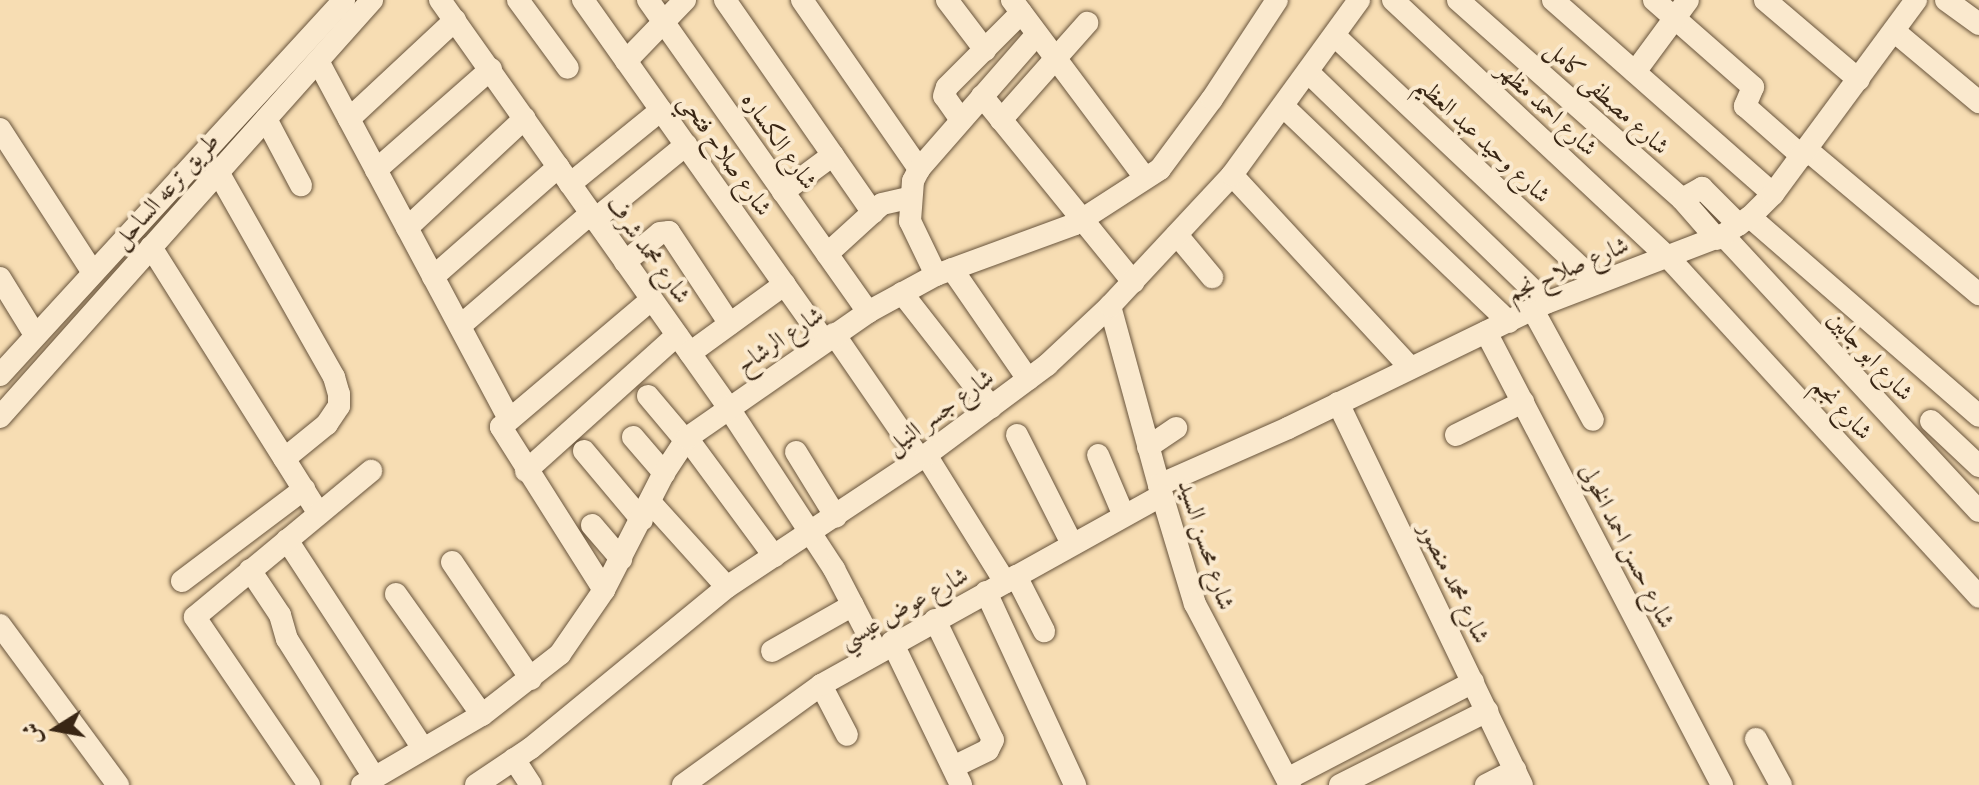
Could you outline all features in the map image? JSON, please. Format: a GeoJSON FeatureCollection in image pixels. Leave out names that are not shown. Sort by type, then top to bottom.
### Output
{"type":"FeatureCollection","features":[{"type":"Feature","properties":{"kind":"street","name":"طريق ترعه الساحل"},"geometry":{"type":"LineString","coordinates":[[0,375],[344,0]]}},
{"type":"Feature","properties":{"kind":"street","name":"طريق ترعه الساحل"},"geometry":{"type":"LineString","coordinates":[[0,417],[372,0]]}},
{"type":"Feature","properties":{"kind":"street","name":"شارع محمد شرف"},"geometry":{"type":"LineString","coordinates":[[440,0],[728,407],[811,533],[853,605],[885,647],[957,776]]}},
{"type":"Feature","properties":{"kind":"street"},"geometry":{"type":"LineString","coordinates":[[518,0],[568,68]]}},
{"type":"Feature","properties":{"kind":"street","name":"شارع صلاح فتحي"},"geometry":{"type":"LineString","coordinates":[[583,0],[785,284],[923,457],[1002,583]]}},
{"type":"Feature","properties":{"kind":"street","name":"شارع الكساره"},"geometry":{"type":"LineString","coordinates":[[648,0],[868,312]]}},
{"type":"Feature","properties":{"kind":"street"},"geometry":{"type":"LineString","coordinates":[[626,61],[685,0]]}},
{"type":"Feature","properties":{"kind":"street"},"geometry":{"type":"LineString","coordinates":[[725,0],[873,213]]}},
{"type":"Feature","properties":{"kind":"street"},"geometry":{"type":"LineString","coordinates":[[802,0],[919,169]]}},
{"type":"Feature","properties":{"kind":"street"},"geometry":{"type":"LineString","coordinates":[[947,0],[985,50]]}},
{"type":"Feature","properties":{"kind":"street","name":"شارع الرشاح"},"geometry":{"type":"LineString","coordinates":[[368,781],[482,715],[560,654],[604,590],[664,473],[686,439],[868,312],[944,272],[1082,221],[1145,178],[1173,154],[1277,0]]}},
{"type":"Feature","properties":{"kind":"street","name":"شارع جسر النيل"},"geometry":{"type":"LineString","coordinates":[[476,785],[514,759],[727,587],[923,457],[1028,379],[1110,306],[1232,175],[1309,73],[1359,0]]}},
{"type":"Feature","properties":{"kind":"street","name":"شارع احمد مظهر"},"geometry":{"type":"LineString","coordinates":[[1393,0],[1667,256]]}},
{"type":"Feature","properties":{"kind":"street","name":"شارع مصطفى كامل"},"geometry":{"type":"LineString","coordinates":[[1458,0],[1682,199],[1732,229]]}},
{"type":"Feature","properties":{"kind":"street"},"geometry":{"type":"LineString","coordinates":[[1553,0],[1773,194]]}},
{"type":"Feature","properties":{"kind":"street"},"geometry":{"type":"LineString","coordinates":[[1654,0],[1753,87],[1746,107],[1979,294]]}},
{"type":"Feature","properties":{"kind":"street"},"geometry":{"type":"LineString","coordinates":[[1635,72],[1688,0]]}},
{"type":"Feature","properties":{"kind":"street"},"geometry":{"type":"LineString","coordinates":[[1765,0],[1859,80]]}},
{"type":"Feature","properties":{"kind":"street","name":"شارع صلاح نجم"},"geometry":{"type":"LineString","coordinates":[[1160,490],[1540,306],[1732,229],[1773,194],[1916,0]]}},
{"type":"Feature","properties":{"kind":"street"},"geometry":{"type":"LineString","coordinates":[[1946,0],[1979,24]]}},
{"type":"Feature","properties":{"kind":"street"},"geometry":{"type":"LineString","coordinates":[[961,120],[944,96],[946,90],[985,50],[1016,6],[1145,178]]}},
{"type":"Feature","properties":{"kind":"street"},"geometry":{"type":"LineString","coordinates":[[349,119],[455,20]]}},
{"type":"Feature","properties":{"kind":"street"},"geometry":{"type":"LineString","coordinates":[[1001,120],[1087,23]]}},
{"type":"Feature","properties":{"kind":"street"},"geometry":{"type":"LineString","coordinates":[[1894,31],[1979,102]]}},
{"type":"Feature","properties":{"kind":"street"},"geometry":{"type":"LineString","coordinates":[[1028,379],[944,272],[910,221],[909,198],[919,169],[1037,34]]}},
{"type":"Feature","properties":{"kind":"street","name":"شارع وحيد عبد العظيم"},"geometry":{"type":"LineString","coordinates":[[1335,36],[1596,282]]}},
{"type":"Feature","properties":{"kind":"street"},"geometry":{"type":"LineString","coordinates":[[318,61],[460,326],[526,471],[604,590]]}},
{"type":"Feature","properties":{"kind":"street"},"geometry":{"type":"LineString","coordinates":[[376,170],[491,69]]}},
{"type":"Feature","properties":{"kind":"street"},"geometry":{"type":"LineString","coordinates":[[1309,73],[1540,306],[1593,420]]}},
{"type":"Feature","properties":{"kind":"street"},"geometry":{"type":"LineString","coordinates":[[982,96],[1133,282]]}},
{"type":"Feature","properties":{"kind":"street"},"geometry":{"type":"LineString","coordinates":[[1284,107],[1509,322]]}},
{"type":"Feature","properties":{"kind":"street"},"geometry":{"type":"LineString","coordinates":[[433,277],[564,176],[661,110]]}},
{"type":"Feature","properties":{"kind":"street"},"geometry":{"type":"LineString","coordinates":[[407,228],[525,118]]}},
{"type":"Feature","properties":{"kind":"street"},"geometry":{"type":"LineString","coordinates":[[266,119],[301,185]]}},
{"type":"Feature","properties":{"kind":"street"},"geometry":{"type":"LineString","coordinates":[[0,129],[93,273]]}},
{"type":"Feature","properties":{"kind":"street"},"geometry":{"type":"LineString","coordinates":[[460,326],[592,217],[686,145]]}},
{"type":"Feature","properties":{"kind":"street"},"geometry":{"type":"LineString","coordinates":[[783,192],[833,155]]}},
{"type":"Feature","properties":{"kind":"street"},"geometry":{"type":"LineString","coordinates":[[218,172],[338,387],[339,406],[333,416],[284,459]]}},
{"type":"Feature","properties":{"kind":"street"},"geometry":{"type":"LineString","coordinates":[[1232,175],[1411,368]]}},
{"type":"Feature","properties":{"kind":"street"},"geometry":{"type":"LineString","coordinates":[[827,254],[887,202],[909,198]]}},
{"type":"Feature","properties":{"kind":"street"},"geometry":{"type":"LineString","coordinates":[[1732,229],[1979,416]]}},
{"type":"Feature","properties":{"kind":"street","name":"شارع ابو جابين"},"geometry":{"type":"LineString","coordinates":[[1732,229],[1979,511]]}},
{"type":"Feature","properties":{"kind":"street"},"geometry":{"type":"LineString","coordinates":[[625,262],[660,233],[669,232],[730,324]]}},
{"type":"Feature","properties":{"kind":"street"},"geometry":{"type":"LineString","coordinates":[[1177,235],[1212,277]]}},
{"type":"Feature","properties":{"kind":"street"},"geometry":{"type":"LineString","coordinates":[[151,247],[319,514]]}},
{"type":"Feature","properties":{"kind":"street","name":"شارع نجم"},"geometry":{"type":"LineString","coordinates":[[1667,256],[1979,597]]}},
{"type":"Feature","properties":{"kind":"street"},"geometry":{"type":"LineString","coordinates":[[0,278],[35,335]]}},
{"type":"Feature","properties":{"kind":"street"},"geometry":{"type":"LineString","coordinates":[[526,471],[684,344],[730,324],[785,284]]}},
{"type":"Feature","properties":{"kind":"street"},"geometry":{"type":"LineString","coordinates":[[902,293],[991,407]]}},
{"type":"Feature","properties":{"kind":"street"},"geometry":{"type":"LineString","coordinates":[[506,424],[651,300]]}},
{"type":"Feature","properties":{"kind":"street","name":"شارع محسن السيد"},"geometry":{"type":"LineString","coordinates":[[1110,306],[1195,604],[1289,782]]}},
{"type":"Feature","properties":{"kind":"street","name":"شارع حسن احمد الخولى"},"geometry":{"type":"LineString","coordinates":[[1486,332],[1722,785]]}},
{"type":"Feature","properties":{"kind":"street"},"geometry":{"type":"LineString","coordinates":[[648,396],[686,439],[774,556]]}},
{"type":"Feature","properties":{"kind":"street"},"geometry":{"type":"LineString","coordinates":[[1456,435],[1523,402]]}},
{"type":"Feature","properties":{"kind":"street","name":"شارع محمد منصور"},"geometry":{"type":"LineString","coordinates":[[1338,403],[1518,778]]}},
{"type":"Feature","properties":{"kind":"street"},"geometry":{"type":"LineString","coordinates":[[1931,421],[1979,466]]}},
{"type":"Feature","properties":{"kind":"street"},"geometry":{"type":"LineString","coordinates":[[1148,447],[1176,428]]}},
{"type":"Feature","properties":{"kind":"street"},"geometry":{"type":"LineString","coordinates":[[1017,435],[1072,544]]}},
{"type":"Feature","properties":{"kind":"street"},"geometry":{"type":"LineString","coordinates":[[633,437],[664,473]]}},
{"type":"Feature","properties":{"kind":"street"},"geometry":{"type":"LineString","coordinates":[[584,451],[727,587]]}},
{"type":"Feature","properties":{"kind":"street"},"geometry":{"type":"LineString","coordinates":[[796,452],[836,517]]}},
{"type":"Feature","properties":{"kind":"street"},"geometry":{"type":"LineString","coordinates":[[1098,455],[1124,516]]}},
{"type":"Feature","properties":{"kind":"street"},"geometry":{"type":"LineString","coordinates":[[309,785],[196,623],[197,614],[371,471]]}},
{"type":"Feature","properties":{"kind":"street"},"geometry":{"type":"LineString","coordinates":[[182,581],[304,489]]}},
{"type":"Feature","properties":{"kind":"street","name":"شارع عوض عيسي"},"geometry":{"type":"LineString","coordinates":[[683,785],[821,685],[1124,516],[1160,490]]}},
{"type":"Feature","properties":{"kind":"street"},"geometry":{"type":"LineString","coordinates":[[592,525],[621,559]]}},
{"type":"Feature","properties":{"kind":"street"},"geometry":{"type":"LineString","coordinates":[[287,540],[423,749]]}},
{"type":"Feature","properties":{"kind":"street"},"geometry":{"type":"LineString","coordinates":[[452,562],[531,679]]}},
{"type":"Feature","properties":{"kind":"street"},"geometry":{"type":"LineString","coordinates":[[250,570],[280,615],[287,639],[368,781]]}},
{"type":"Feature","properties":{"kind":"street"},"geometry":{"type":"LineString","coordinates":[[1002,583],[1044,631]]}},
{"type":"Feature","properties":{"kind":"street"},"geometry":{"type":"LineString","coordinates":[[1002,583],[1075,785]]}},
{"type":"Feature","properties":{"kind":"street"},"geometry":{"type":"LineString","coordinates":[[396,594],[482,715]]}},
{"type":"Feature","properties":{"kind":"street"},"geometry":{"type":"LineString","coordinates":[[772,651],[853,605]]}},
{"type":"Feature","properties":{"kind":"street"},"geometry":{"type":"LineString","coordinates":[[935,620],[993,743],[957,776]]}},
{"type":"Feature","properties":{"kind":"street"},"geometry":{"type":"LineString","coordinates":[[0,625],[118,785]]}},
{"type":"Feature","properties":{"kind":"street"},"geometry":{"type":"LineString","coordinates":[[1289,782],[1473,682]]}},
{"type":"Feature","properties":{"kind":"street"},"geometry":{"type":"LineString","coordinates":[[821,685],[847,735]]}},
{"type":"Feature","properties":{"kind":"street"},"geometry":{"type":"LineString","coordinates":[[1340,785],[1487,711]]}},
{"type":"Feature","properties":{"kind":"street"},"geometry":{"type":"LineString","coordinates":[[1756,739],[1781,785]]}},
{"type":"Feature","properties":{"kind":"street"},"geometry":{"type":"LineString","coordinates":[[514,759],[531,785]]}},
{"type":"Feature","properties":{"kind":"street"},"geometry":{"type":"LineString","coordinates":[[1486,785],[1518,778]]}}]}
